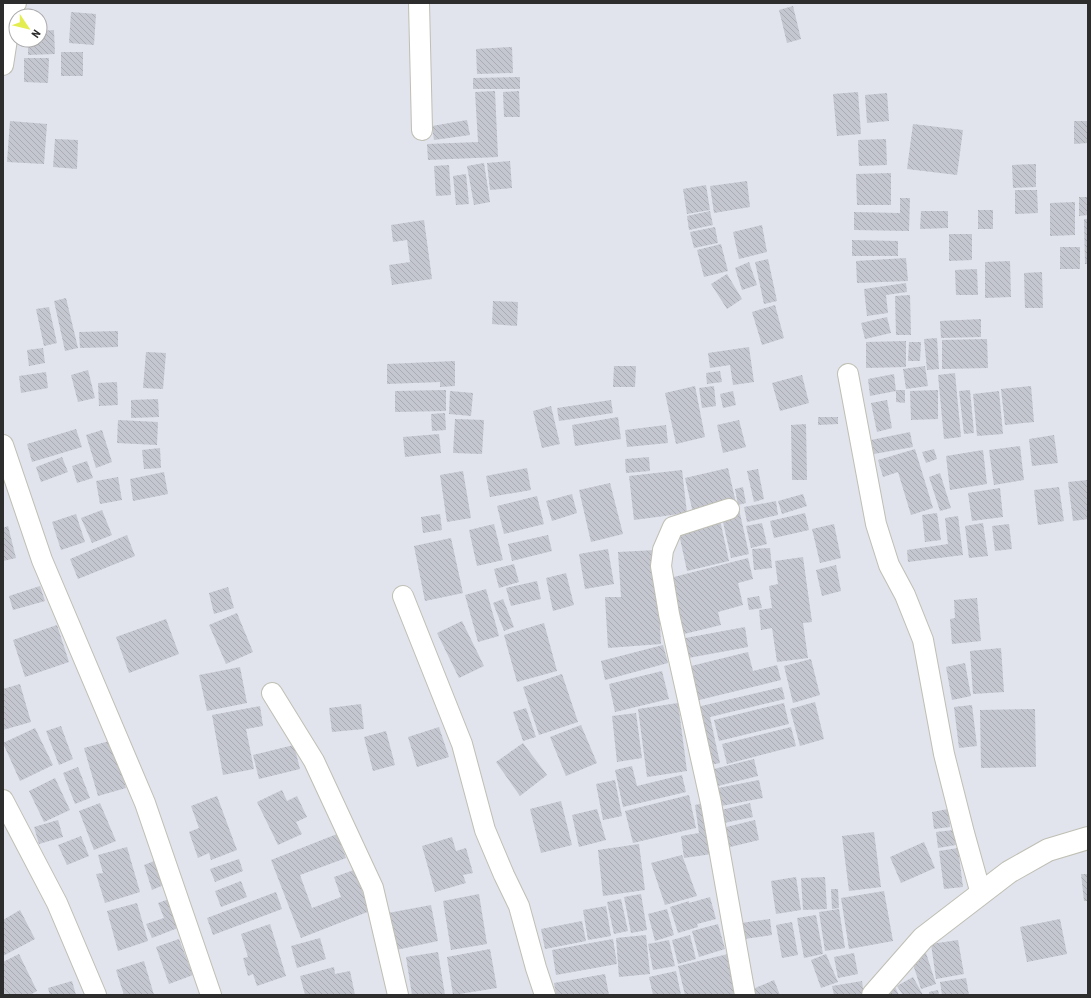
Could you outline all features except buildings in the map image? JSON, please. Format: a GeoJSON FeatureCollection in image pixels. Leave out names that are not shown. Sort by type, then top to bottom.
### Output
{"type":"FeatureCollection","features":[{"type":"Feature","properties":{"kind":"street"},"geometry":{"type":"LineString","coordinates":[[3,65],[11,12],[16,3]]}},
{"type":"Feature","properties":{"kind":"street"},"geometry":{"type":"LineString","coordinates":[[419,3],[422,130]]}},
{"type":"Feature","properties":{"kind":"street"},"geometry":{"type":"LineString","coordinates":[[848,374],[876,524],[889,565],[905,595],[923,640],[944,754],[981,894]]}},
{"type":"Feature","properties":{"kind":"street"},"geometry":{"type":"LineString","coordinates":[[3,445],[42,560],[145,803],[211,995]]}},
{"type":"Feature","properties":{"kind":"street"},"geometry":{"type":"LineString","coordinates":[[729,509],[673,527],[663,550],[661,566],[669,614],[711,803],[745,995]]}},
{"type":"Feature","properties":{"kind":"street"},"geometry":{"type":"LineString","coordinates":[[403,596],[462,744],[485,830],[504,876],[519,906],[545,995]]}},
{"type":"Feature","properties":{"kind":"street"},"geometry":{"type":"LineString","coordinates":[[272,693],[314,761],[373,888],[398,995]]}},
{"type":"Feature","properties":{"kind":"street"},"geometry":{"type":"LineString","coordinates":[[3,800],[57,902],[96,995]]}},
{"type":"Feature","properties":{"kind":"street"},"geometry":{"type":"LineString","coordinates":[[873,995],[923,938],[1009,872],[1048,850],[1088,838]]}}]}
